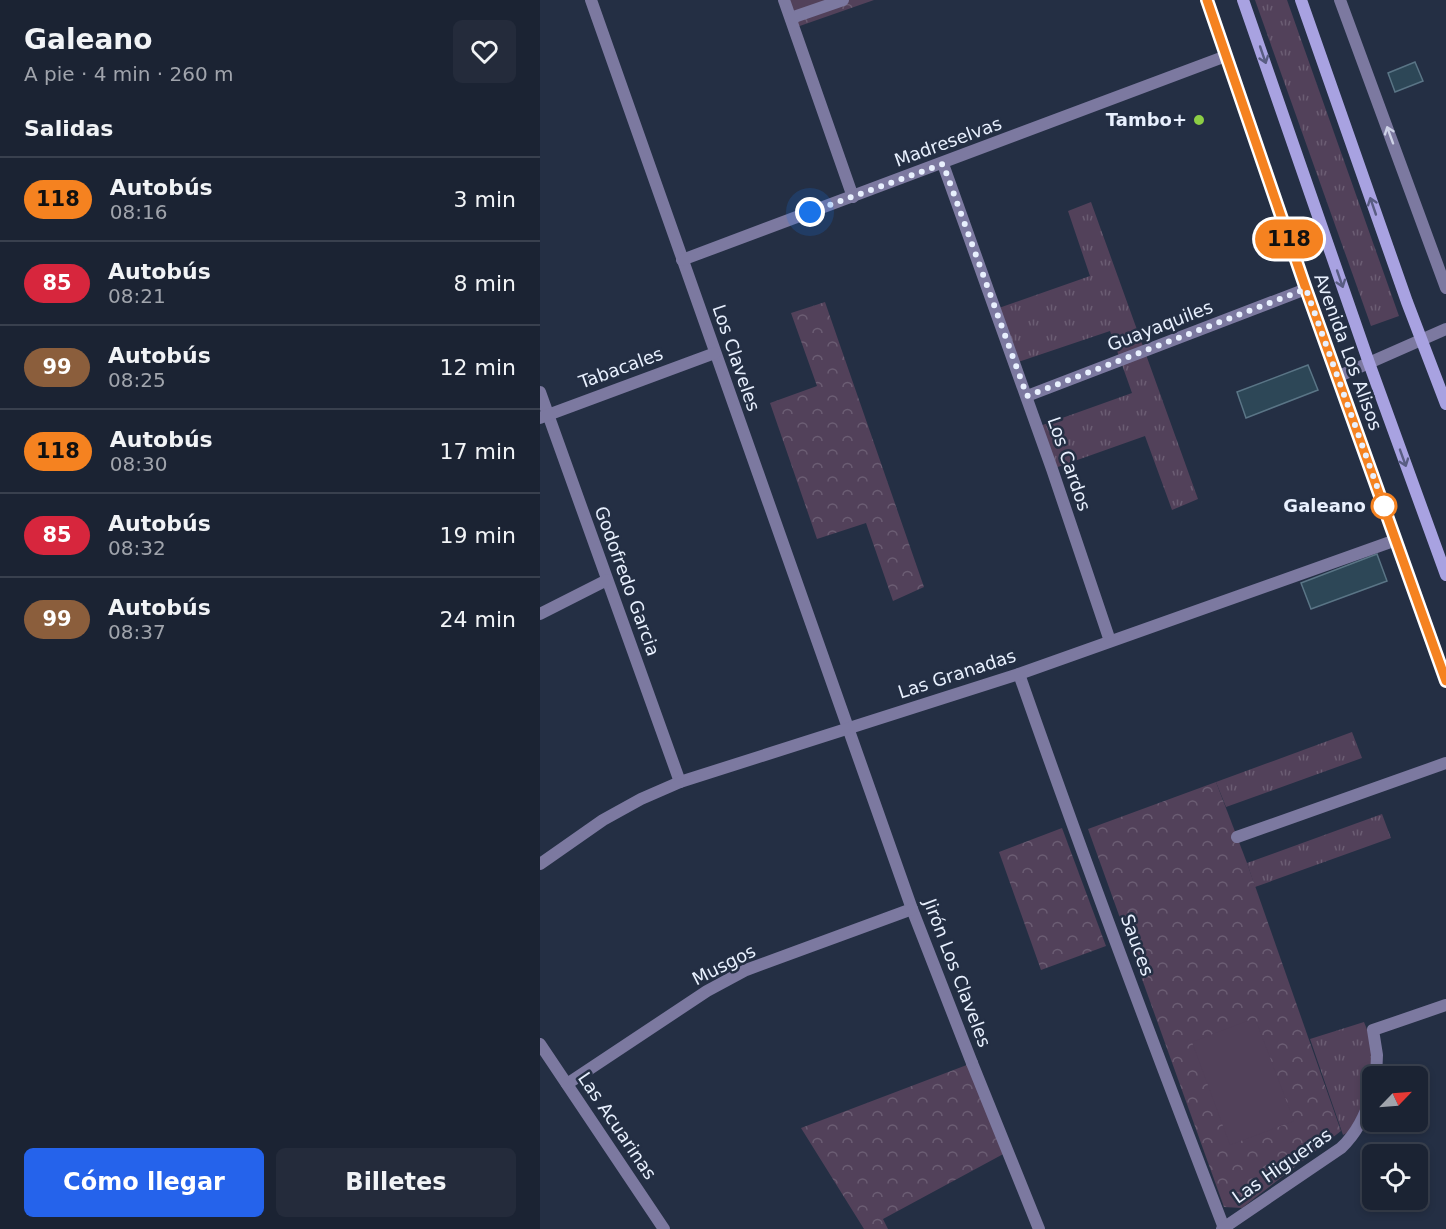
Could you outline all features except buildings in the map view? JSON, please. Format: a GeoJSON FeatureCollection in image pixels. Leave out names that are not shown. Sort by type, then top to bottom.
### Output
{"type":"FeatureCollection","features":[{"type":"Feature","properties":{"kind":"main road","name":"Avenida Los Alisos"},"geometry":{"type":"LineString","coordinates":[[1243,0],[1369,363],[1446,575]]}},
{"type":"Feature","properties":{"kind":"main road"},"geometry":{"type":"LineString","coordinates":[[1301,0],[1407,302],[1446,404]]}},
{"type":"Feature","properties":{"kind":"street","name":"Los Claveles"},"geometry":{"type":"LineString","coordinates":[[591,0],[848,728]]}},
{"type":"Feature","properties":{"kind":"street"},"geometry":{"type":"LineString","coordinates":[[784,0],[853,196]]}},
{"type":"Feature","properties":{"kind":"street"},"geometry":{"type":"LineString","coordinates":[[791,18],[843,0]]}},
{"type":"Feature","properties":{"kind":"street","name":"Avenida Los Alisos"},"geometry":{"type":"LineString","coordinates":[[1207,0],[1306,289],[1446,681]]}},
{"type":"Feature","properties":{"kind":"street"},"geometry":{"type":"LineString","coordinates":[[1340,0],[1446,288]]}},
{"type":"Feature","properties":{"kind":"street","name":"Madreselvas"},"geometry":{"type":"LineString","coordinates":[[682,260],[1226,57]]}},
{"type":"Feature","properties":{"kind":"street","name":"Los Cardos"},"geometry":{"type":"LineString","coordinates":[[943,164],[1027,396],[1110,641]]}},
{"type":"Feature","properties":{"kind":"street","name":"Guayaquiles"},"geometry":{"type":"LineString","coordinates":[[1027,396],[1306,289]]}},
{"type":"Feature","properties":{"kind":"street"},"geometry":{"type":"LineString","coordinates":[[1337,377],[1446,329]]}},
{"type":"Feature","properties":{"kind":"street","name":"Tabacales"},"geometry":{"type":"LineString","coordinates":[[544,416],[716,353]]}},
{"type":"Feature","properties":{"kind":"street","name":"Godofredo Garcia"},"geometry":{"type":"LineString","coordinates":[[540,392],[544,416],[607,580],[680,782]]}},
{"type":"Feature","properties":{"kind":"street","name":"Las Granadas"},"geometry":{"type":"LineString","coordinates":[[540,864],[603,820],[641,799],[680,782],[1019,674],[1396,540]]}},
{"type":"Feature","properties":{"kind":"street"},"geometry":{"type":"LineString","coordinates":[[540,614],[607,580]]}},
{"type":"Feature","properties":{"kind":"street","name":"Sauces"},"geometry":{"type":"LineString","coordinates":[[1019,674],[1071,824],[1117,941],[1223,1228]]}},
{"type":"Feature","properties":{"kind":"street","name":"Jirón Los Claveles"},"geometry":{"type":"LineString","coordinates":[[848,728],[912,909],[1039,1229]]}},
{"type":"Feature","properties":{"kind":"street"},"geometry":{"type":"LineString","coordinates":[[1237,837],[1446,763]]}},
{"type":"Feature","properties":{"kind":"street","name":"Musgos"},"geometry":{"type":"LineString","coordinates":[[567,1084],[707,991],[746,970],[912,909]]}},
{"type":"Feature","properties":{"kind":"street"},"geometry":{"type":"LineString","coordinates":[[1376,1066],[1373,1030],[1446,1005]]}},
{"type":"Feature","properties":{"kind":"street","name":"Las Acuarinas"},"geometry":{"type":"LineString","coordinates":[[540,1044],[664,1229]]}},
{"type":"Feature","properties":{"kind":"street","name":"Las Higueras"},"geometry":{"type":"LineString","coordinates":[[1223,1228],[1341,1148],[1350,1140],[1362,1121]]}},
{"type":"Feature","properties":{"kind":"green space"},"geometry":{"type":"Polygon","coordinates":[[[784,0],[874,0],[794,28],[784,0]]]}},
{"type":"Feature","properties":{"kind":"green space"},"geometry":{"type":"Polygon","coordinates":[[[1255,0],[1287,0],[1399,316],[1371,326],[1255,0]]]}},
{"type":"Feature","properties":{"kind":"green space"},"geometry":{"type":"Polygon","coordinates":[[[1091,202],[1198,499],[1172,510],[1145,436],[1052,469],[1037,427],[1132,393],[1110,331],[1015,363],[996,309],[1090,276],[1068,211],[1091,202]]]}},
{"type":"Feature","properties":{"kind":"green space"},"geometry":{"type":"Polygon","coordinates":[[[825,302],[924,587],[893,601],[866,523],[817,539],[770,403],[817,386],[791,313],[825,302]]]}},
{"type":"Feature","properties":{"kind":"green space"},"geometry":{"type":"Polygon","coordinates":[[[1352,732],[1362,758],[1226,807],[1216,782],[1352,732]]]}},
{"type":"Feature","properties":{"kind":"green space"},"geometry":{"type":"Polygon","coordinates":[[[1216,782],[1247,863],[1341,1131],[1242,1208],[1224,1207],[1088,829],[1216,782]]]}},
{"type":"Feature","properties":{"kind":"green space"},"geometry":{"type":"Polygon","coordinates":[[[1382,814],[1391,838],[1255,887],[1247,863],[1382,814]]]}},
{"type":"Feature","properties":{"kind":"green space"},"geometry":{"type":"Polygon","coordinates":[[[1062,828],[1106,946],[1041,970],[999,852],[1062,828]]]}},
{"type":"Feature","properties":{"kind":"green space"},"geometry":{"type":"Polygon","coordinates":[[[1255,1018],[1294,1121],[1230,1145],[1192,1042],[1255,1018]]]}},
{"type":"Feature","properties":{"kind":"green space"},"geometry":{"type":"Polygon","coordinates":[[[1364,1022],[1372,1042],[1372,1066],[1362,1066],[1362,1108],[1349,1132],[1343,1135],[1310,1039],[1364,1022]]]}},
{"type":"Feature","properties":{"kind":"green space"},"geometry":{"type":"Polygon","coordinates":[[[972,1063],[1007,1152],[883,1219],[888,1229],[864,1229],[801,1128],[972,1063]]]}},
{"type":"Feature","properties":{"kind":"bus line","name":"118"},"geometry":{"type":"LineString","coordinates":[[1207,0],[1306,289],[1446,681]]}},
{"type":"Feature","properties":{"kind":"place","name":"Tambo+"},"geometry":{"type":"Point","coordinates":[1199,120]}},
{"type":"Feature","properties":{"kind":"place","name":"Galeano"},"geometry":{"type":"Point","coordinates":[1384,506]}},
{"type":"Feature","properties":{"kind":"route"},"geometry":{"type":"LineString","coordinates":[[810,212],[943,164],[1027,396],[1306,289],[1384,506]]}}]}
